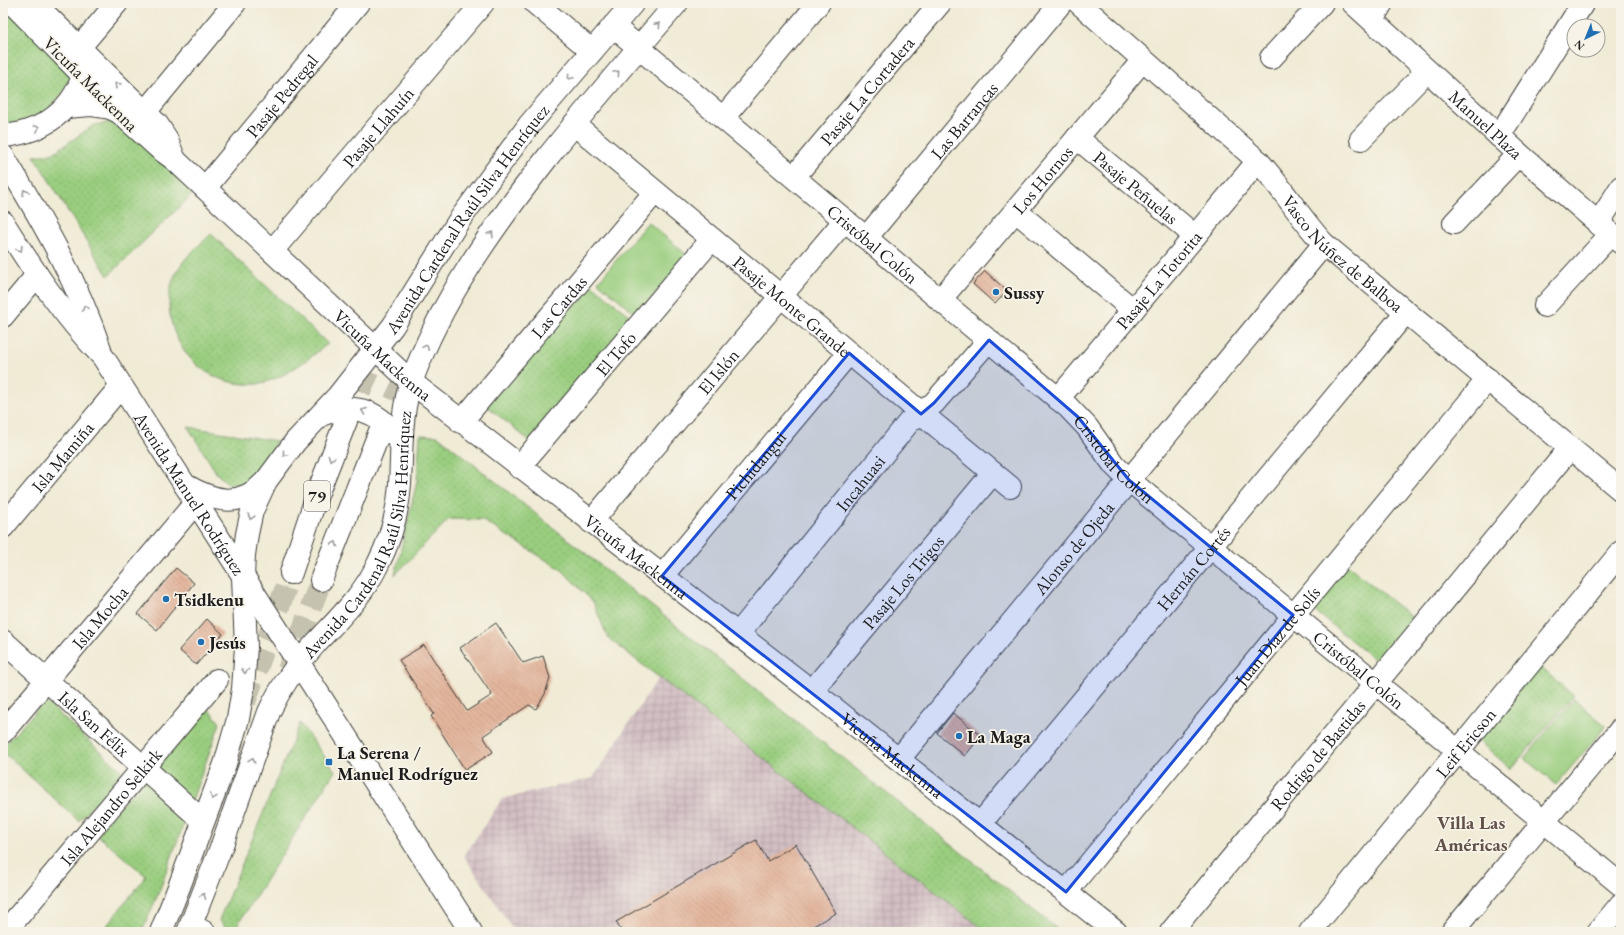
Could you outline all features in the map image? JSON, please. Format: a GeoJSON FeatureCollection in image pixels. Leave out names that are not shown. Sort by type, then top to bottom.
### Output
{"type":"FeatureCollection","features":[{"type":"Feature","properties":{"kind":"main road","name":"Vicuña Mackenna"},"geometry":{"type":"LineString","coordinates":[[12,3],[145,112],[157,124],[166,138],[175,160]]}},
{"type":"Feature","properties":{"kind":"main road","name":"Vicuña Mackenna"},"geometry":{"type":"LineString","coordinates":[[34,3],[83,60],[119,112],[144,136],[175,160],[411,382],[519,467],[812,691],[1116,932]]}},
{"type":"Feature","properties":{"kind":"main road"},"geometry":{"type":"LineString","coordinates":[[3,136],[24,133],[38,128],[50,121],[66,107],[76,93],[83,60],[117,3]]}},
{"type":"Feature","properties":{"kind":"main road"},"geometry":{"type":"LineString","coordinates":[[145,112],[235,3]]}},
{"type":"Feature","properties":{"kind":"main road","name":"Pasaje Pedregal"},"geometry":{"type":"LineString","coordinates":[[205,188],[358,3]]}},
{"type":"Feature","properties":{"kind":"main road","name":"Pasaje Llahuín"},"geometry":{"type":"LineString","coordinates":[[272,251],[483,3]]}},
{"type":"Feature","properties":{"kind":"main road"},"geometry":{"type":"LineString","coordinates":[[535,3],[592,51]]}},
{"type":"Feature","properties":{"kind":"main road","name":"Avenida Cardenal Raúl Silva Henríquez"},"geometry":{"type":"LineString","coordinates":[[161,932],[233,739],[243,689],[246,626],[243,577],[244,555],[249,523],[256,499],[266,481],[294,442],[321,415],[376,348],[398,317],[431,263],[493,173],[529,125],[633,3]]}},
{"type":"Feature","properties":{"kind":"main road","name":"Avenida Cardenal Raúl Silva Henríquez"},"geometry":{"type":"LineString","coordinates":[[194,930],[224,838],[269,712],[281,688],[299,664],[355,600],[378,566],[391,533],[398,505],[401,446],[404,419],[411,382],[442,314],[464,275],[512,203],[574,124],[677,3]]}},
{"type":"Feature","properties":{"kind":"main road"},"geometry":{"type":"LineString","coordinates":[[723,118],[819,3]]}},
{"type":"Feature","properties":{"kind":"main road","name":"Pasaje La Cortadera"},"geometry":{"type":"LineString","coordinates":[[794,177],[940,3]]}},
{"type":"Feature","properties":{"kind":"main road","name":"Las Barrancas"},"geometry":{"type":"LineString","coordinates":[[866,238],[1061,3]]}},
{"type":"Feature","properties":{"kind":"main road","name":"Vasco Núñez de Balboa"},"geometry":{"type":"LineString","coordinates":[[1079,3],[1258,161],[1273,178],[1307,225],[1324,244],[1621,490]]}},
{"type":"Feature","properties":{"kind":"main road"},"geometry":{"type":"LineString","coordinates":[[1271,58],[1322,3]]}},
{"type":"Feature","properties":{"kind":"main road","name":"Manuel Plaza"},"geometry":{"type":"LineString","coordinates":[[1353,3],[1377,12],[1427,72],[1610,234]]}},
{"type":"Feature","properties":{"kind":"main road"},"geometry":{"type":"LineString","coordinates":[[1499,136],[1577,5]]}},
{"type":"Feature","properties":{"kind":"main road","name":"Cristóbal Colón"},"geometry":{"type":"LineString","coordinates":[[613,26],[1058,399],[1087,427],[1114,465],[1129,480],[1621,885]]}},
{"type":"Feature","properties":{"kind":"main road","name":"Los Hornos"},"geometry":{"type":"LineString","coordinates":[[940,300],[1143,60]]}},
{"type":"Feature","properties":{"kind":"main road"},"geometry":{"type":"LineString","coordinates":[[1362,139],[1427,72]]}},
{"type":"Feature","properties":{"kind":"main road"},"geometry":{"type":"LineString","coordinates":[[66,107],[91,105],[110,108],[119,112]]}},
{"type":"Feature","properties":{"kind":"main road","name":"Pasaje Monte Grande"},"geometry":{"type":"LineString","coordinates":[[574,124],[1010,487]]}},
{"type":"Feature","properties":{"kind":"main road","name":"Pasaje Peñuelas"},"geometry":{"type":"LineString","coordinates":[[1077,138],[1195,236]]}},
{"type":"Feature","properties":{"kind":"main road"},"geometry":{"type":"LineString","coordinates":[[1454,223],[1519,154]]}},
{"type":"Feature","properties":{"kind":"main road","name":"Avenida Manuel Rodríguez"},"geometry":{"type":"LineString","coordinates":[[3,156],[50,234],[73,279],[91,321],[103,357]]}},
{"type":"Feature","properties":{"kind":"main road","name":"Pasaje La Totorita"},"geometry":{"type":"LineString","coordinates":[[1058,399],[1258,161]]}},
{"type":"Feature","properties":{"kind":"main road"},"geometry":{"type":"LineString","coordinates":[[1545,306],[1610,234],[1621,187]]}},
{"type":"Feature","properties":{"kind":"main road","name":"Las Cardas"},"geometry":{"type":"LineString","coordinates":[[461,422],[655,192]]}},
{"type":"Feature","properties":{"kind":"main road"},"geometry":{"type":"LineString","coordinates":[[1016,211],[1133,310]]}},
{"type":"Feature","properties":{"kind":"main road","name":"El Islón"},"geometry":{"type":"LineString","coordinates":[[591,522],[845,220]]}},
{"type":"Feature","properties":{"kind":"main road","name":"Avenida Manuel Rodríguez"},"geometry":{"type":"LineString","coordinates":[[3,222],[37,275],[69,319],[103,357],[471,932]]}},
{"type":"Feature","properties":{"kind":"main road","name":"El Tofo"},"geometry":{"type":"LineString","coordinates":[[519,467],[712,239]]}},
{"type":"Feature","properties":{"kind":"main road","name":"Alonso de Ojeda"},"geometry":{"type":"LineString","coordinates":[[899,759],[1324,244]]}},
{"type":"Feature","properties":{"kind":"main road"},"geometry":{"type":"LineString","coordinates":[[3,316],[37,275]]}},
{"type":"Feature","properties":{"kind":"main road","name":"Hernán Cortés"},"geometry":{"type":"LineString","coordinates":[[980,824],[1406,312]]}},
{"type":"Feature","properties":{"kind":"main road","name":"Incahuasi"},"geometry":{"type":"LineString","coordinates":[[738,634],[909,422],[934,403],[989,340]]}},
{"type":"Feature","properties":{"kind":"main road","name":"Pichidangui"},"geometry":{"type":"LineString","coordinates":[[662,576],[849,353]]}},
{"type":"Feature","properties":{"kind":"main road","name":"Juan Díaz de Solís"},"geometry":{"type":"LineString","coordinates":[[1066,892],[1488,379]]}},
{"type":"Feature","properties":{"kind":"main road","name":"Isla Mamiña"},"geometry":{"type":"LineString","coordinates":[[3,527],[122,386]]}},
{"type":"Feature","properties":{"kind":"main road"},"geometry":{"type":"LineString","coordinates":[[321,415],[331,410],[346,408],[364,410],[376,416],[386,424],[395,434],[401,446]]}},
{"type":"Feature","properties":{"kind":"main road","name":"79"},"geometry":{"type":"LineString","coordinates":[[291,573],[318,492],[346,421]]}},
{"type":"Feature","properties":{"kind":"main road","name":"79"},"geometry":{"type":"LineString","coordinates":[[321,580],[380,431]]}},
{"type":"Feature","properties":{"kind":"main road","name":"Rodrigo de Bastidas"},"geometry":{"type":"LineString","coordinates":[[1171,932],[1570,448]]}},
{"type":"Feature","properties":{"kind":"main road","name":"Pasaje Los Trigos"},"geometry":{"type":"LineString","coordinates":[[812,691],[993,473]]}},
{"type":"Feature","properties":{"kind":"main road"},"geometry":{"type":"LineString","coordinates":[[190,494],[230,500],[241,498],[250,494],[266,481]]}},
{"type":"Feature","properties":{"kind":"main road","name":"Isla Mocha"},"geometry":{"type":"LineString","coordinates":[[3,732],[47,680],[190,494]]}},
{"type":"Feature","properties":{"kind":"main road","name":"Leif Ericson"},"geometry":{"type":"LineString","coordinates":[[1310,932],[1621,552]]}},
{"type":"Feature","properties":{"kind":"main road","name":"Isla San Félix"},"geometry":{"type":"LineString","coordinates":[[3,641],[203,821]]}},
{"type":"Feature","properties":{"kind":"main road","name":"Isla Alejandro Selkirk"},"geometry":{"type":"LineString","coordinates":[[5,932],[217,680]]}},
{"type":"Feature","properties":{"kind":"main road"},"geometry":{"type":"LineString","coordinates":[[1452,932],[1621,729]]}},
{"type":"Feature","properties":{"kind":"main road"},"geometry":{"type":"LineString","coordinates":[[1598,932],[1621,904]]}},
{"type":"Feature","properties":{"kind":"highlighted area"},"geometry":{"type":"Polygon","coordinates":[[[989,340],[1078,417],[1129,480],[1293,615],[1066,892],[662,576],[849,353],[921,414],[934,403],[989,340]]]}},
{"type":"Feature","properties":{"kind":"shaded area"},"geometry":{"type":"Polygon","coordinates":[[[659,677],[987,932],[515,932],[464,856],[502,799],[593,778],[659,677]]]}},
{"type":"Feature","properties":{"kind":"green space"},"geometry":{"type":"Polygon","coordinates":[[[3,3],[72,73],[64,92],[46,112],[14,125],[3,119],[3,3]]]}},
{"type":"Feature","properties":{"kind":"green space"},"geometry":{"type":"Polygon","coordinates":[[[113,122],[128,124],[194,193],[108,276],[34,156],[52,154],[94,125],[113,122]]]}},
{"type":"Feature","properties":{"kind":"green space"},"geometry":{"type":"Polygon","coordinates":[[[648,222],[687,255],[637,315],[598,282],[648,222]]]}},
{"type":"Feature","properties":{"kind":"green space"},"geometry":{"type":"Polygon","coordinates":[[[211,234],[328,344],[277,378],[267,382],[255,384],[236,383],[219,378],[204,370],[191,359],[181,346],[174,331],[170,315],[169,297],[173,280],[184,261],[211,234]]]}},
{"type":"Feature","properties":{"kind":"green space"},"geometry":{"type":"Polygon","coordinates":[[[590,283],[635,320],[533,444],[487,406],[590,283]]]}},
{"type":"Feature","properties":{"kind":"green space"},"geometry":{"type":"Polygon","coordinates":[[[188,427],[277,441],[258,474],[245,484],[229,484],[217,474],[188,427]]]}},
{"type":"Feature","properties":{"kind":"green space"},"geometry":{"type":"Polygon","coordinates":[[[420,435],[438,436],[1061,932],[987,932],[608,638],[593,602],[562,570],[482,520],[449,519],[395,575],[417,481],[420,435]]]}},
{"type":"Feature","properties":{"kind":"green space"},"geometry":{"type":"Polygon","coordinates":[[[1345,563],[1415,620],[1379,663],[1310,607],[1345,563]]]}},
{"type":"Feature","properties":{"kind":"green space"},"geometry":{"type":"Polygon","coordinates":[[[1538,665],[1574,696],[1511,769],[1475,738],[1538,665]]]}},
{"type":"Feature","properties":{"kind":"green space"},"geometry":{"type":"Polygon","coordinates":[[[1574,699],[1606,726],[1556,785],[1524,758],[1574,699]]]}},
{"type":"Feature","properties":{"kind":"green space"},"geometry":{"type":"Polygon","coordinates":[[[45,701],[123,772],[79,821],[3,752],[3,747],[45,701]]]}},
{"type":"Feature","properties":{"kind":"green space"},"geometry":{"type":"Polygon","coordinates":[[[207,707],[220,723],[160,889],[142,932],[102,932],[146,876],[96,834],[207,707]]]}},
{"type":"Feature","properties":{"kind":"green space"},"geometry":{"type":"Polygon","coordinates":[[[300,723],[335,771],[233,932],[230,932],[219,920],[300,723]]]}},
{"type":"Feature","properties":{"kind":"building"},"geometry":{"type":"Polygon","coordinates":[[[985,271],[1007,291],[995,304],[973,284],[985,271]]]}},
{"type":"Feature","properties":{"kind":"building","name":"Tsidkenu"},"geometry":{"type":"Polygon","coordinates":[[[176,568],[194,583],[157,630],[138,614],[176,568]]]}},
{"type":"Feature","properties":{"kind":"building","name":"Jesús"},"geometry":{"type":"Polygon","coordinates":[[[207,619],[223,634],[196,665],[179,650],[207,619]]]}},
{"type":"Feature","properties":{"kind":"building"},"geometry":{"type":"Polygon","coordinates":[[[496,623],[523,663],[543,656],[550,678],[545,694],[536,709],[529,705],[483,736],[493,752],[465,770],[431,716],[434,714],[399,660],[424,645],[467,711],[492,695],[460,648],[496,623]]]}},
{"type":"Feature","properties":{"kind":"building"},"geometry":{"type":"Polygon","coordinates":[[[953,713],[981,736],[965,756],[937,733],[953,713]]]}},
{"type":"Feature","properties":{"kind":"building"},"geometry":{"type":"Polygon","coordinates":[[[756,840],[768,861],[796,844],[836,913],[803,932],[622,932],[616,922],[756,840]]]}},
{"type":"Feature","properties":{"kind":"tunnel"},"geometry":{"type":"LineString","coordinates":[[346,421],[377,354]]}},
{"type":"Feature","properties":{"kind":"tunnel"},"geometry":{"type":"LineString","coordinates":[[380,431],[410,369]]}},
{"type":"Feature","properties":{"kind":"tunnel"},"geometry":{"type":"LineString","coordinates":[[245,702],[291,573]]}},
{"type":"Feature","properties":{"kind":"tunnel"},"geometry":{"type":"LineString","coordinates":[[288,670],[321,580]]}},
{"type":"Feature","properties":{"kind":"place","name":"Sussy"},"geometry":{"type":"Point","coordinates":[996,292]}},
{"type":"Feature","properties":{"kind":"place","name":"Tsidkenu"},"geometry":{"type":"Point","coordinates":[166,599]}},
{"type":"Feature","properties":{"kind":"place","name":"Jesús"},"geometry":{"type":"Point","coordinates":[201,642]}},
{"type":"Feature","properties":{"kind":"place","name":"La Maga"},"geometry":{"type":"Point","coordinates":[959,736]}},
{"type":"Feature","properties":{"kind":"place","name":"La Serena / Manuel Rodríguez"},"geometry":{"type":"Point","coordinates":[329,762]}},
{"type":"Feature","properties":{"kind":"district","name":"Villa Las Américas"},"geometry":{"type":"Point","coordinates":[1471,833]}}]}
